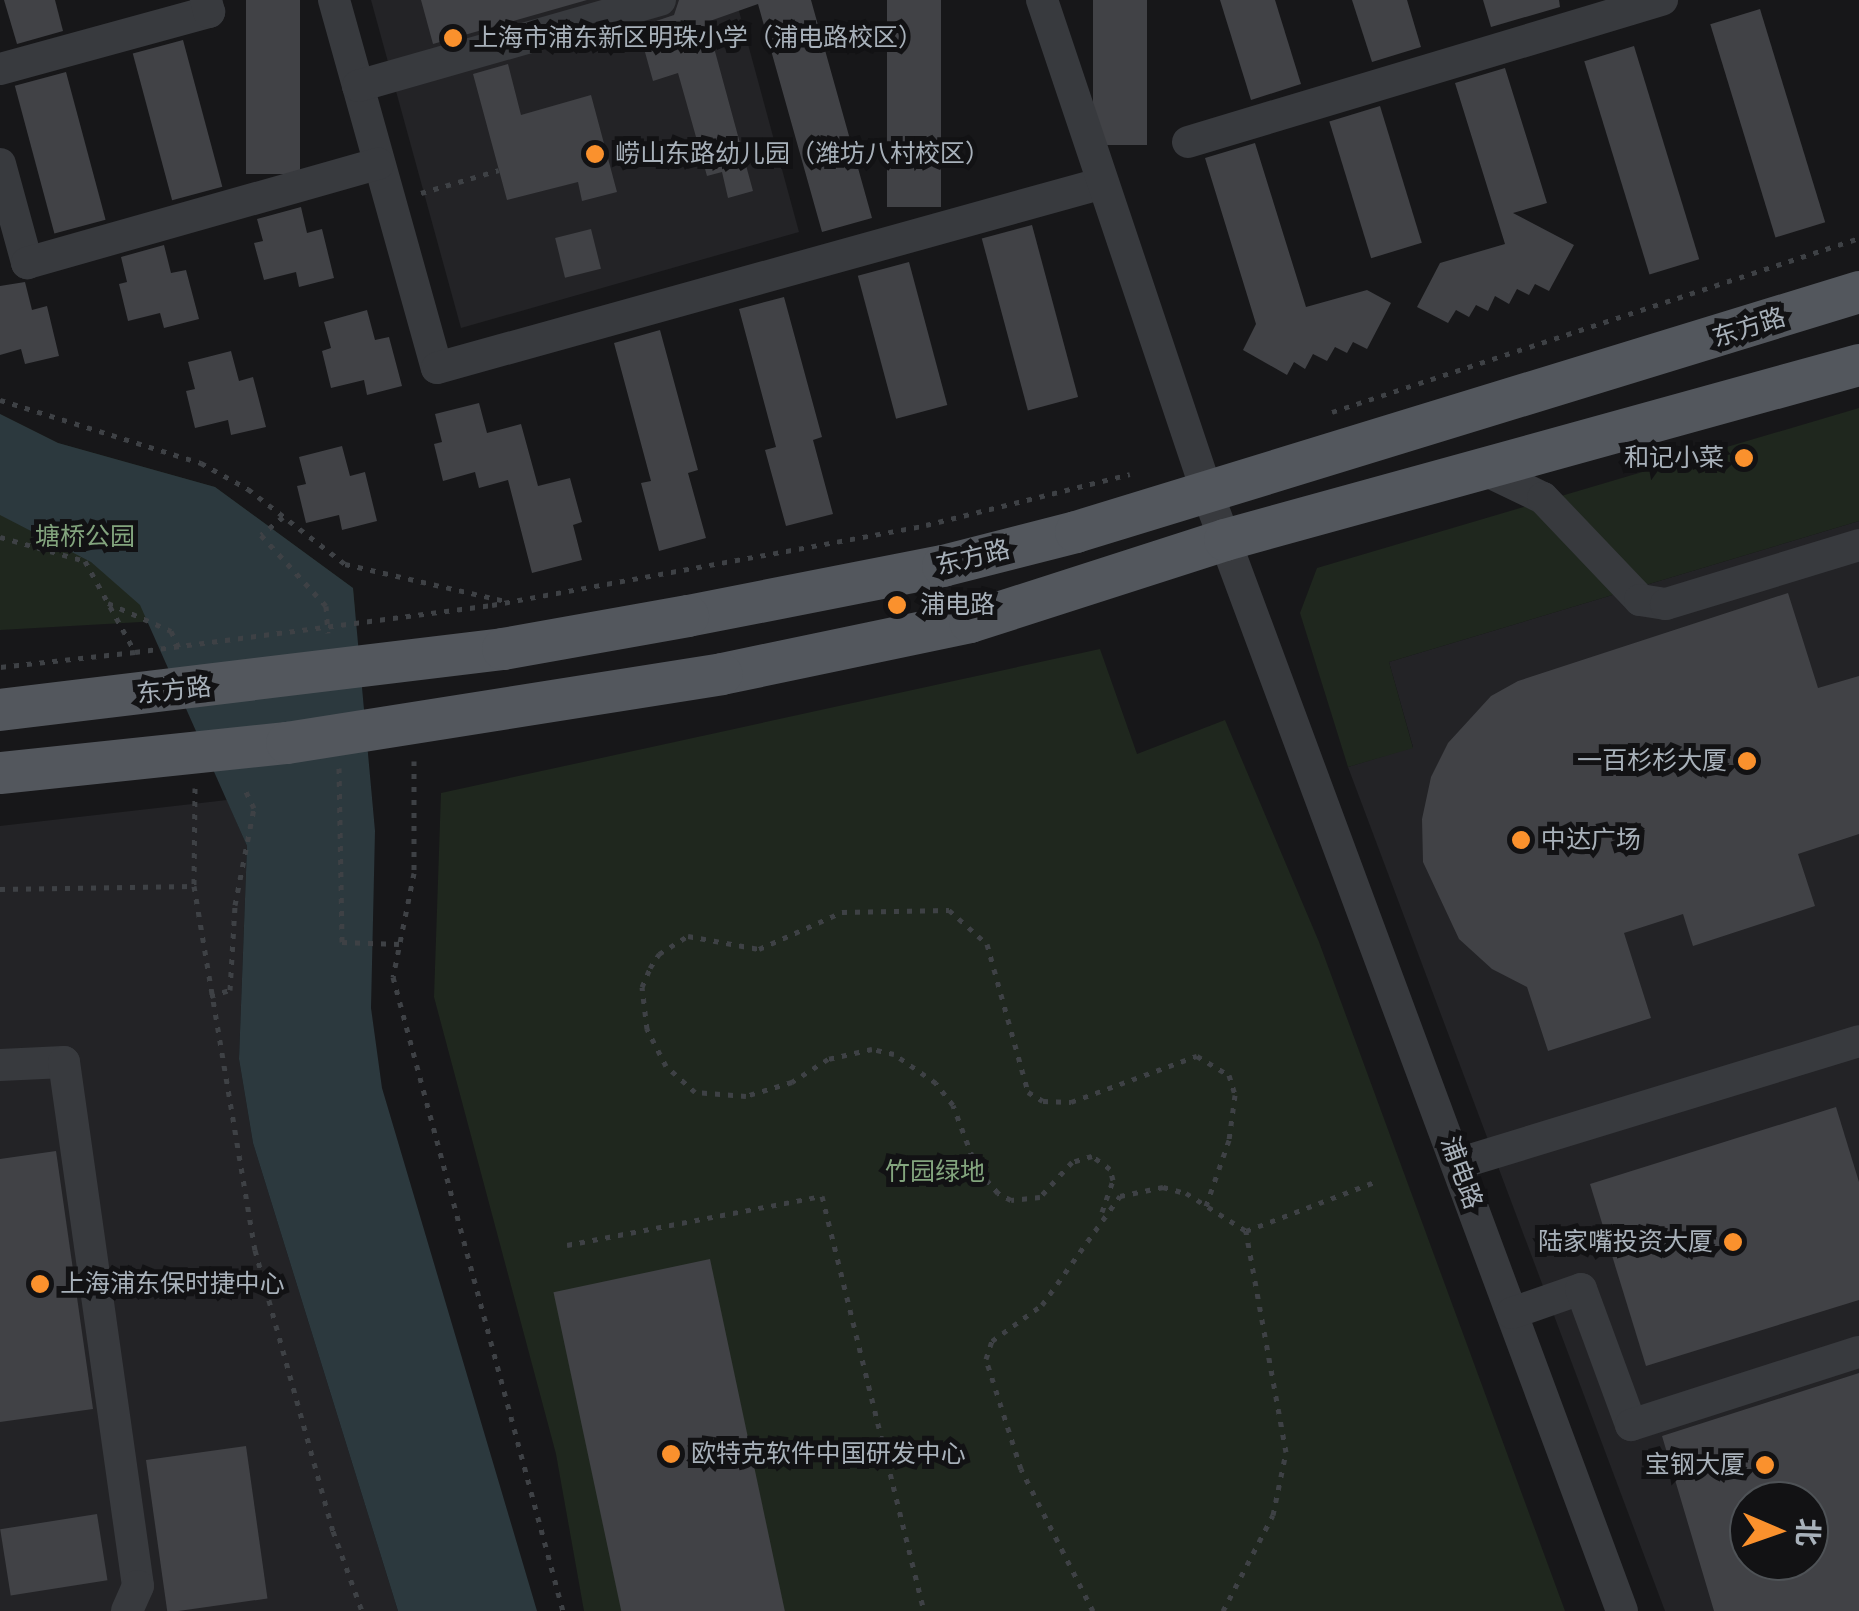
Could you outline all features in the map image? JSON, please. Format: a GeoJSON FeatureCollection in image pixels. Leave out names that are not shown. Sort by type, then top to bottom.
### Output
{"type":"FeatureCollection","features":[{"type":"Feature","properties":{"kind":"main road","name":"东方路"},"geometry":{"type":"LineString","coordinates":[[0,710],[503,649],[943,566],[1207,492],[1859,292]]}},
{"type":"Feature","properties":{"kind":"main road"},"geometry":{"type":"LineString","coordinates":[[0,772],[286,743],[722,674],[970,622],[1225,540],[1859,365]]}},
{"type":"Feature","properties":{"kind":"street"},"geometry":{"type":"LineString","coordinates":[[0,69],[209,12],[206,0]]}},
{"type":"Feature","properties":{"kind":"street"},"geometry":{"type":"LineString","coordinates":[[334,0],[437,368],[1103,183]]}},
{"type":"Feature","properties":{"kind":"street"},"geometry":{"type":"LineString","coordinates":[[358,86],[660,0]]}},
{"type":"Feature","properties":{"kind":"street","name":"浦电路"},"geometry":{"type":"LineString","coordinates":[[1042,0],[1207,492],[1622,1611]]}},
{"type":"Feature","properties":{"kind":"street"},"geometry":{"type":"LineString","coordinates":[[1188,142],[1662,0]]}},
{"type":"Feature","properties":{"kind":"street"},"geometry":{"type":"LineString","coordinates":[[0,164],[27,263],[378,164]]}},
{"type":"Feature","properties":{"kind":"street"},"geometry":{"type":"LineString","coordinates":[[1485,470],[1543,498],[1640,600],[1666,604],[1859,545]]}},
{"type":"Feature","properties":{"kind":"street"},"geometry":{"type":"LineString","coordinates":[[1457,1164],[1859,1041]]}},
{"type":"Feature","properties":{"kind":"street"},"geometry":{"type":"LineString","coordinates":[[0,1065],[64,1062],[138,1586],[127,1611]]}},
{"type":"Feature","properties":{"kind":"street"},"geometry":{"type":"LineString","coordinates":[[1512,1313],[1581,1288],[1631,1425],[1859,1352]]}},
{"type":"Feature","properties":{"kind":"path"},"geometry":{"type":"LineString","coordinates":[[389,202],[499,170]]}},
{"type":"Feature","properties":{"kind":"path"},"geometry":{"type":"LineString","coordinates":[[0,400],[201,463],[248,489],[345,564],[513,602]]}},
{"type":"Feature","properties":{"kind":"path"},"geometry":{"type":"LineString","coordinates":[[0,537],[86,561],[135,652]]}},
{"type":"Feature","properties":{"kind":"path","name":"东方路"},"geometry":{"type":"LineString","coordinates":[[0,667],[492,605]]}},
{"type":"Feature","properties":{"kind":"path"},"geometry":{"type":"LineString","coordinates":[[414,748],[414,872],[393,977],[563,1611]]}},
{"type":"Feature","properties":{"kind":"path"},"geometry":{"type":"LineString","coordinates":[[196,775],[194,886],[255,1250],[362,1611]]}},
{"type":"Feature","properties":{"kind":"path"},"geometry":{"type":"LineString","coordinates":[[0,889],[194,886]]}},
{"type":"Feature","properties":{"kind":"path"},"geometry":{"type":"LineString","coordinates":[[1093,1611],[1044,1526],[986,1360],[992,1341],[1048,1297],[1102,1212],[1112,1180],[1110,1168],[1092,1156],[1072,1162],[1040,1197],[1011,1200],[998,1194],[977,1169],[953,1105],[936,1084],[894,1054],[872,1049],[828,1059],[792,1082],[746,1096],[695,1092],[666,1066],[647,1029],[642,987],[659,954],[688,936],[759,949],[842,912],[949,910],[987,944],[1028,1092],[1042,1101],[1071,1102],[1197,1056],[1228,1075],[1236,1095],[1229,1140],[1206,1206]]}},
{"type":"Feature","properties":{"kind":"path"},"geometry":{"type":"LineString","coordinates":[[1246,1232],[1377,1181]]}},
{"type":"Feature","properties":{"kind":"path"},"geometry":{"type":"LineString","coordinates":[[1102,1212],[1120,1196],[1162,1186],[1206,1206],[1246,1232],[1286,1452],[1273,1515],[1223,1611]]}},
{"type":"Feature","properties":{"kind":"path"},"geometry":{"type":"LineString","coordinates":[[567,1245],[822,1196],[924,1611]]}},
{"type":"Feature","properties":{"kind":"shaded area","name":"崂山东路幼儿园（潍坊八村校区）"},"geometry":{"type":"Polygon","coordinates":[[[371,0],[736,0],[799,232],[461,328],[371,0]]]}},
{"type":"Feature","properties":{"kind":"shaded area"},"geometry":{"type":"Polygon","coordinates":[[[0,414],[58,443],[215,487],[353,588],[375,831],[371,1008],[382,1088],[537,1611],[398,1611],[253,1143],[239,1059],[247,846],[140,605],[91,562],[0,515],[0,414]]]}},
{"type":"Feature","properties":{"kind":"shaded area"},"geometry":{"type":"Polygon","coordinates":[[[1859,521],[1859,1611],[1665,1611],[1348,767],[1413,747],[1389,662],[1859,521]]]}},
{"type":"Feature","properties":{"kind":"shaded area"},"geometry":{"type":"Polygon","coordinates":[[[227,800],[247,846],[239,1059],[253,1143],[398,1611],[0,1611],[0,826],[227,800]]]}},
{"type":"Feature","properties":{"kind":"green space"},"geometry":{"type":"Polygon","coordinates":[[[1859,408],[1859,521],[1389,662],[1413,748],[1348,767],[1300,613],[1317,568],[1859,408]]]}},
{"type":"Feature","properties":{"kind":"green space","name":"塘桥公园"},"geometry":{"type":"Polygon","coordinates":[[[0,414],[58,443],[215,487],[353,588],[355,610],[0,630],[0,414]]]}},
{"type":"Feature","properties":{"kind":"green space","name":"竹园绿地"},"geometry":{"type":"Polygon","coordinates":[[[1100,649],[1137,754],[1225,720],[1319,942],[1565,1611],[584,1611],[556,1454],[434,997],[441,793],[1100,649]]]}},
{"type":"Feature","properties":{"kind":"building"},"geometry":{"type":"Polygon","coordinates":[[[4,0],[55,0],[63,31],[17,44],[4,0]]]}},
{"type":"Feature","properties":{"kind":"building"},"geometry":{"type":"Polygon","coordinates":[[[246,0],[300,0],[300,174],[246,174],[246,0]]]}},
{"type":"Feature","properties":{"kind":"building"},"geometry":{"type":"Polygon","coordinates":[[[421,0],[587,0],[433,44],[421,0]]]}},
{"type":"Feature","properties":{"kind":"building"},"geometry":{"type":"Polygon","coordinates":[[[679,0],[811,0],[872,218],[822,232],[758,4],[707,22],[753,191],[728,198],[722,172],[707,176],[678,73],[653,81],[638,27],[674,15],[679,0]]]}},
{"type":"Feature","properties":{"kind":"building"},"geometry":{"type":"Polygon","coordinates":[[[887,0],[941,0],[941,207],[887,207],[887,0]]]}},
{"type":"Feature","properties":{"kind":"building"},"geometry":{"type":"Polygon","coordinates":[[[1093,0],[1147,0],[1147,145],[1093,145],[1093,0]]]}},
{"type":"Feature","properties":{"kind":"building"},"geometry":{"type":"Polygon","coordinates":[[[1220,0],[1275,0],[1301,84],[1251,100],[1220,0]]]}},
{"type":"Feature","properties":{"kind":"building"},"geometry":{"type":"Polygon","coordinates":[[[1352,0],[1407,0],[1421,47],[1372,62],[1352,0]]]}},
{"type":"Feature","properties":{"kind":"building"},"geometry":{"type":"Polygon","coordinates":[[[1483,0],[1559,0],[1560,7],[1491,27],[1483,0]]]}},
{"type":"Feature","properties":{"kind":"building"},"geometry":{"type":"Polygon","coordinates":[[[1760,9],[1825,222],[1775,237],[1710,24],[1760,9]]]}},
{"type":"Feature","properties":{"kind":"building"},"geometry":{"type":"Polygon","coordinates":[[[183,40],[222,187],[172,200],[133,53],[183,40]]]}},
{"type":"Feature","properties":{"kind":"building"},"geometry":{"type":"Polygon","coordinates":[[[1634,46],[1699,259],[1649,274],[1584,61],[1634,46]]]}},
{"type":"Feature","properties":{"kind":"building"},"geometry":{"type":"Polygon","coordinates":[[[508,64],[521,115],[591,95],[617,192],[582,201],[578,182],[507,200],[473,74],[508,64]]]}},
{"type":"Feature","properties":{"kind":"building"},"geometry":{"type":"Polygon","coordinates":[[[1505,68],[1547,203],[1513,213],[1574,245],[1549,291],[1535,284],[1529,295],[1517,289],[1509,304],[1495,296],[1488,311],[1476,305],[1469,317],[1456,310],[1448,323],[1417,307],[1440,263],[1505,244],[1455,83],[1505,68]]]}},
{"type":"Feature","properties":{"kind":"building"},"geometry":{"type":"Polygon","coordinates":[[[66,72],[106,220],[54,234],[15,86],[66,72]]]}},
{"type":"Feature","properties":{"kind":"building"},"geometry":{"type":"Polygon","coordinates":[[[1380,106],[1422,243],[1371,258],[1329,121],[1380,106]]]}},
{"type":"Feature","properties":{"kind":"building"},"geometry":{"type":"Polygon","coordinates":[[[1255,143],[1306,307],[1367,290],[1391,303],[1367,349],[1353,342],[1347,353],[1335,347],[1327,361],[1313,354],[1305,369],[1294,362],[1287,375],[1243,350],[1256,324],[1205,158],[1255,143]]]}},
{"type":"Feature","properties":{"kind":"building"},"geometry":{"type":"Polygon","coordinates":[[[301,207],[307,233],[322,229],[334,278],[299,287],[296,272],[264,280],[254,243],[263,241],[257,219],[301,207]]]}},
{"type":"Feature","properties":{"kind":"building"},"geometry":{"type":"Polygon","coordinates":[[[1032,225],[1078,397],[1028,410],[982,238],[1032,225]]]}},
{"type":"Feature","properties":{"kind":"building"},"geometry":{"type":"Polygon","coordinates":[[[591,229],[601,269],[565,278],[555,238],[591,229]]]}},
{"type":"Feature","properties":{"kind":"building"},"geometry":{"type":"Polygon","coordinates":[[[164,245],[171,273],[186,270],[199,319],[164,328],[160,313],[128,321],[119,284],[127,282],[121,257],[164,245]]]}},
{"type":"Feature","properties":{"kind":"building"},"geometry":{"type":"Polygon","coordinates":[[[909,262],[947,405],[896,419],[858,276],[909,262]]]}},
{"type":"Feature","properties":{"kind":"building"},"geometry":{"type":"Polygon","coordinates":[[[25,282],[32,310],[47,306],[59,356],[25,364],[21,349],[0,355],[0,286],[25,282]]]}},
{"type":"Feature","properties":{"kind":"building"},"geometry":{"type":"Polygon","coordinates":[[[784,297],[822,437],[813,440],[833,514],[786,526],[765,450],[776,447],[739,309],[784,297]]]}},
{"type":"Feature","properties":{"kind":"building"},"geometry":{"type":"Polygon","coordinates":[[[367,310],[375,340],[389,337],[402,386],[367,395],[364,380],[331,388],[322,351],[331,348],[324,322],[367,310]]]}},
{"type":"Feature","properties":{"kind":"building"},"geometry":{"type":"Polygon","coordinates":[[[660,330],[698,470],[688,473],[706,538],[659,551],[641,483],[651,481],[614,343],[660,330]]]}},
{"type":"Feature","properties":{"kind":"building"},"geometry":{"type":"Polygon","coordinates":[[[231,351],[239,381],[253,377],[266,427],[231,435],[228,420],[195,428],[186,391],[195,389],[188,362],[231,351]]]}},
{"type":"Feature","properties":{"kind":"building"},"geometry":{"type":"Polygon","coordinates":[[[479,403],[487,433],[521,424],[538,486],[570,478],[582,522],[573,525],[582,560],[532,573],[508,480],[479,488],[475,472],[443,481],[434,444],[442,442],[435,414],[479,403]]]}},
{"type":"Feature","properties":{"kind":"building"},"geometry":{"type":"Polygon","coordinates":[[[342,446],[350,476],[365,472],[377,521],[342,530],[339,515],[306,523],[297,486],[306,484],[299,457],[342,446]]]}},
{"type":"Feature","properties":{"kind":"building"},"geometry":{"type":"Polygon","coordinates":[[[1788,593],[1818,688],[1859,676],[1859,834],[1798,854],[1815,906],[1693,946],[1683,914],[1624,933],[1651,1018],[1548,1051],[1527,987],[1492,969],[1459,939],[1423,862],[1422,819],[1431,777],[1448,743],[1491,696],[1518,681],[1788,593]]]}},
{"type":"Feature","properties":{"kind":"building","name":"陆家嘴投资大厦"},"geometry":{"type":"Polygon","coordinates":[[[1836,1107],[1859,1182],[1859,1300],[1646,1366],[1590,1184],[1836,1107]]]}},
{"type":"Feature","properties":{"kind":"building","name":"上海浦东保时捷中心"},"geometry":{"type":"Polygon","coordinates":[[[56,1151],[93,1409],[0,1422],[0,1159],[56,1151]]]}},
{"type":"Feature","properties":{"kind":"building","name":"欧特克软件中国研发中心"},"geometry":{"type":"Polygon","coordinates":[[[710,1259],[785,1611],[621,1611],[553,1292],[710,1259]]]}},
{"type":"Feature","properties":{"kind":"building","name":"宝钢大厦"},"geometry":{"type":"Polygon","coordinates":[[[1859,1373],[1859,1611],[1714,1611],[1662,1436],[1859,1373]]]}},
{"type":"Feature","properties":{"kind":"building"},"geometry":{"type":"Polygon","coordinates":[[[246,1446],[267,1599],[167,1611],[146,1460],[246,1446]]]}},
{"type":"Feature","properties":{"kind":"building"},"geometry":{"type":"Polygon","coordinates":[[[97,1514],[107,1580],[11,1596],[0,1529],[97,1514]]]}},
{"type":"Feature","properties":{"kind":"place","name":"上海市浦东新区明珠小学（浦电路校区）"},"geometry":{"type":"Point","coordinates":[453,38]}},
{"type":"Feature","properties":{"kind":"place","name":"崂山东路幼儿园（潍坊八村校区）"},"geometry":{"type":"Point","coordinates":[595,154]}},
{"type":"Feature","properties":{"kind":"place","name":"和记小菜"},"geometry":{"type":"Point","coordinates":[1744,458]}},
{"type":"Feature","properties":{"kind":"place","name":"浦电路"},"geometry":{"type":"Point","coordinates":[897,605]}},
{"type":"Feature","properties":{"kind":"place","name":"一百杉杉大厦"},"geometry":{"type":"Point","coordinates":[1747,761]}},
{"type":"Feature","properties":{"kind":"place","name":"中达广场"},"geometry":{"type":"Point","coordinates":[1521,840]}},
{"type":"Feature","properties":{"kind":"place","name":"陆家嘴投资大厦"},"geometry":{"type":"Point","coordinates":[1733,1242]}},
{"type":"Feature","properties":{"kind":"place","name":"上海浦东保时捷中心"},"geometry":{"type":"Point","coordinates":[40,1284]}},
{"type":"Feature","properties":{"kind":"place","name":"欧特克软件中国研发中心"},"geometry":{"type":"Point","coordinates":[671,1454]}},
{"type":"Feature","properties":{"kind":"place","name":"宝钢大厦"},"geometry":{"type":"Point","coordinates":[1765,1465]}}]}
